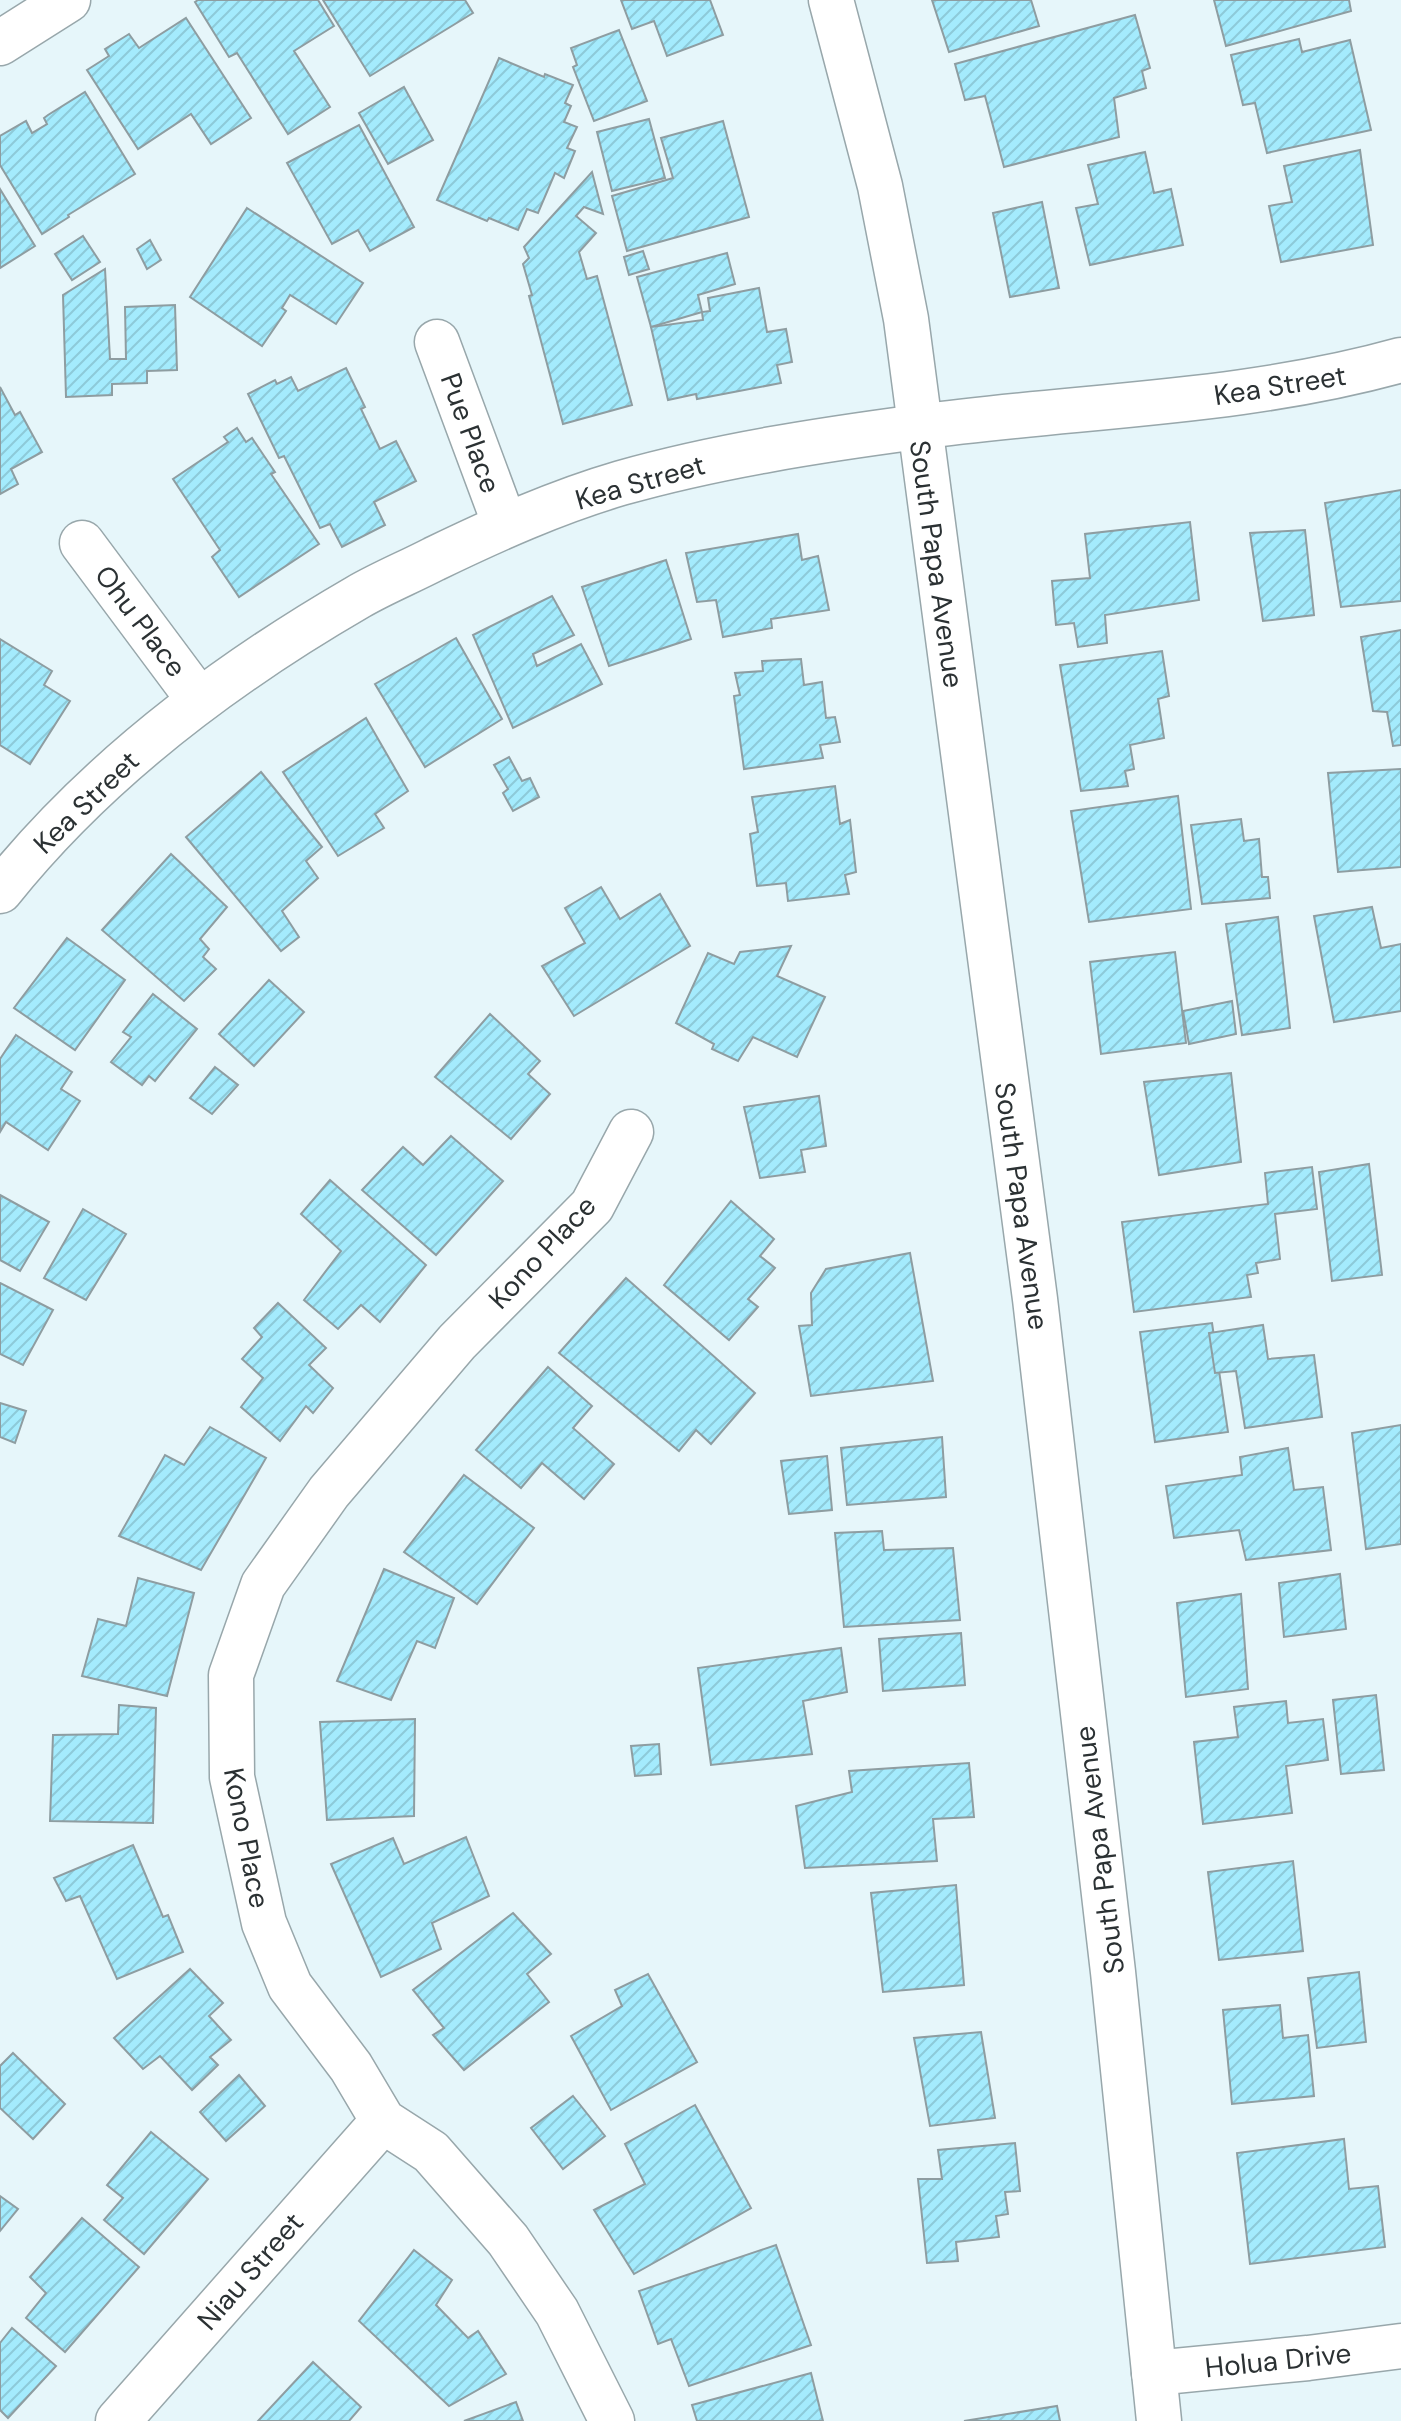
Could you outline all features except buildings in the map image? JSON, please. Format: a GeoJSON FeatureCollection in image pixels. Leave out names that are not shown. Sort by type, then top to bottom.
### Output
{"type":"FeatureCollection","features":[{"type":"Feature","properties":{"kind":"street"},"geometry":{"type":"LineString","coordinates":[[0,43],[68,0]]}},
{"type":"Feature","properties":{"kind":"street","name":"South Papa Avenue"},"geometry":{"type":"LineString","coordinates":[[831,0],[880,186],[906,319],[1035,1299],[1113,1972],[1159,2421]]}},
{"type":"Feature","properties":{"kind":"street","name":"Pue Place"},"geometry":{"type":"LineString","coordinates":[[437,342],[505,525]]}},
{"type":"Feature","properties":{"kind":"street","name":"Kea Street"},"geometry":{"type":"LineString","coordinates":[[0,891],[84,798],[199,700],[359,596],[505,525],[620,484],[720,459],[919,427],[1206,397],[1350,374],[1401,360]]}},
{"type":"Feature","properties":{"kind":"street","name":"Ohu Place"},"geometry":{"type":"LineString","coordinates":[[82,543],[199,700]]}},
{"type":"Feature","properties":{"kind":"street","name":"Kono Place"},"geometry":{"type":"LineString","coordinates":[[612,2421],[557,2312],[508,2240],[431,2152],[383,2121],[351,2067],[290,1986],[264,1923],[232,1777],[231,1675],[263,1585],[329,1492],[457,1342],[592,1206],[631,1132]]}},
{"type":"Feature","properties":{"kind":"street","name":"Niau Street"},"geometry":{"type":"LineString","coordinates":[[118,2421],[383,2121]]}},
{"type":"Feature","properties":{"kind":"street","name":"Holua Drive"},"geometry":{"type":"LineString","coordinates":[[1154,2373],[1401,2346]]}}]}
